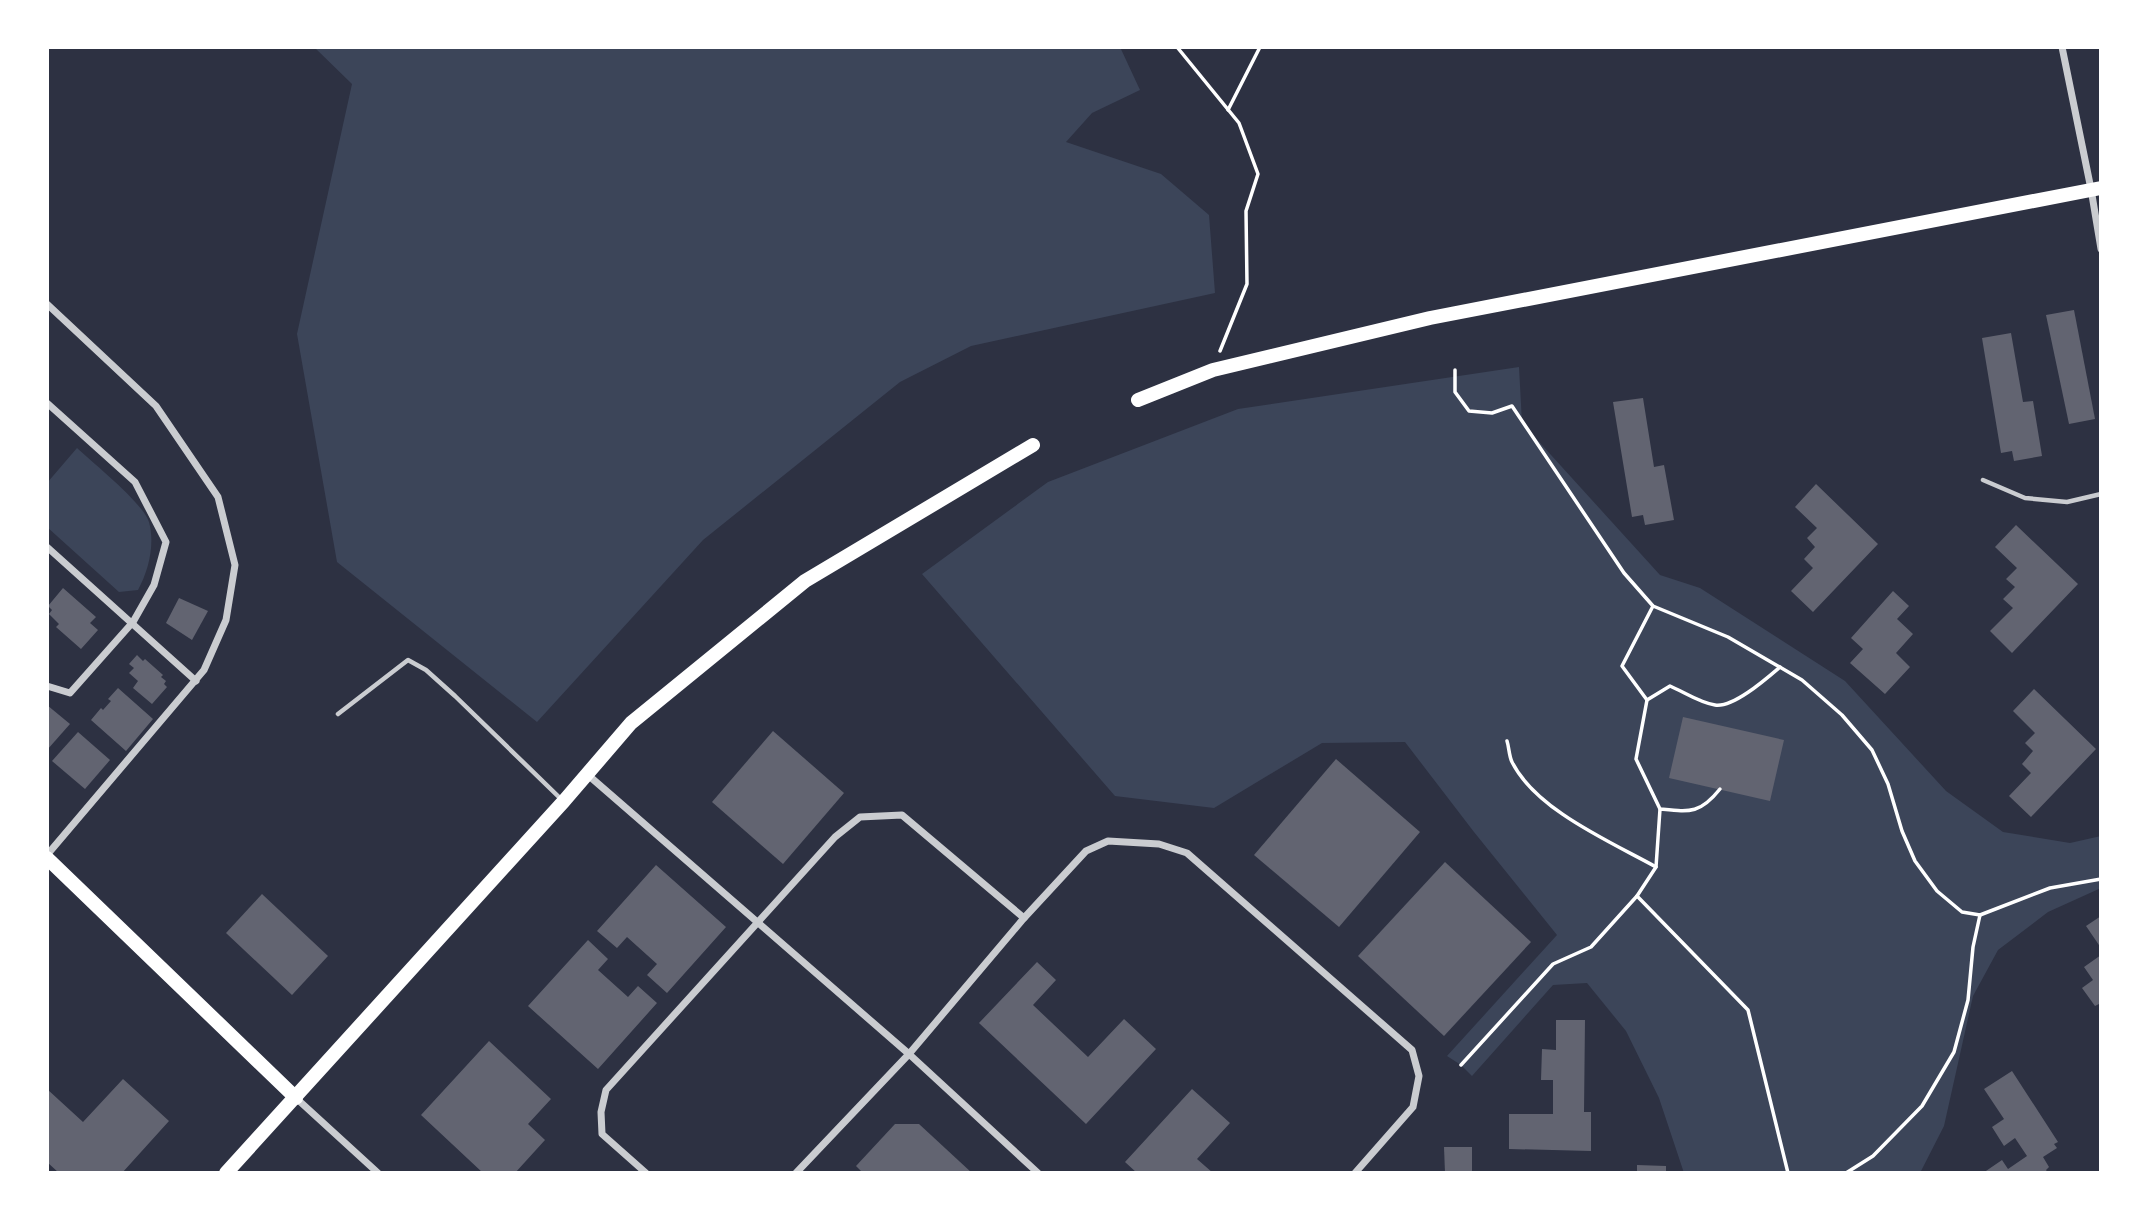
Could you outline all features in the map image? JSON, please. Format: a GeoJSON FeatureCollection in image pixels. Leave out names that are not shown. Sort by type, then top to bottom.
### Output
{"type":"FeatureCollection","features":[{"type":"Feature","properties":{"kind":"main road"},"geometry":{"type":"LineString","coordinates":[[1138,400],[1213,370],[1430,318],[2096,188]]}},
{"type":"Feature","properties":{"kind":"main road"},"geometry":{"type":"LineString","coordinates":[[226,1173],[588,775],[631,723],[805,581],[1033,445]]}},
{"type":"Feature","properties":{"kind":"main road"},"geometry":{"type":"LineString","coordinates":[[47,856],[296,1098]]}},
{"type":"Feature","properties":{"kind":"street"},"geometry":{"type":"LineString","coordinates":[[2062,47],[2096,188],[2101,250]]}},
{"type":"Feature","properties":{"kind":"street"},"geometry":{"type":"LineString","coordinates":[[47,303],[156,406],[218,497],[235,565],[226,620],[204,670],[47,856]]}},
{"type":"Feature","properties":{"kind":"street"},"geometry":{"type":"LineString","coordinates":[[47,403],[135,482],[166,542],[154,585],[133,622],[70,693],[47,686]]}},
{"type":"Feature","properties":{"kind":"street"},"geometry":{"type":"LineString","coordinates":[[47,547],[196,681]]}},
{"type":"Feature","properties":{"kind":"street"},"geometry":{"type":"LineString","coordinates":[[588,775],[758,920],[1038,1173]]}},
{"type":"Feature","properties":{"kind":"street"},"geometry":{"type":"LineString","coordinates":[[646,1173],[602,1134],[601,1112],[606,1090],[835,837],[860,817],[902,815],[1024,918]]}},
{"type":"Feature","properties":{"kind":"street"},"geometry":{"type":"LineString","coordinates":[[796,1173],[909,1054],[1024,918],[1086,851],[1108,841],[1159,844],[1186,853],[1412,1050],[1419,1076],[1413,1107],[1355,1173]]}},
{"type":"Feature","properties":{"kind":"street"},"geometry":{"type":"LineString","coordinates":[[296,1098],[378,1173]]}},
{"type":"Feature","properties":{"kind":"lane"},"geometry":{"type":"LineString","coordinates":[[1983,480],[2025,498],[2067,502],[2101,494]]}},
{"type":"Feature","properties":{"kind":"lane"},"geometry":{"type":"LineString","coordinates":[[338,714],[408,660],[426,670],[455,696],[564,801]]}},
{"type":"Feature","properties":{"kind":"path"},"geometry":{"type":"LineString","coordinates":[[1177,47],[1239,123],[1258,174],[1246,211],[1247,284],[1213,370]]}},
{"type":"Feature","properties":{"kind":"path"},"geometry":{"type":"LineString","coordinates":[[1228,110],[1260,47]]}},
{"type":"Feature","properties":{"kind":"path"},"geometry":{"type":"LineString","coordinates":[[1455,370],[1455,392],[1469,411],[1492,413],[1512,406],[1624,573],[1653,606],[1728,637],[1802,680],[1842,715],[1872,750],[1888,783],[1902,831],[1915,862],[1937,891],[1962,912],[1980,915],[2050,888],[2101,879]]}},
{"type":"Feature","properties":{"kind":"path"},"geometry":{"type":"LineString","coordinates":[[1647,701],[1622,666],[1653,606]]}},
{"type":"Feature","properties":{"kind":"path"},"geometry":{"type":"LineString","coordinates":[[1461,1065],[1553,964],[1591,947],[1637,896],[1656,867],[1660,809],[1636,759],[1647,701],[1670,686],[1713,705],[1726,706],[1780,667]]}},
{"type":"Feature","properties":{"kind":"path"},"geometry":{"type":"LineString","coordinates":[[1507,741],[1512,761],[1531,788],[1571,821],[1656,867]]}},
{"type":"Feature","properties":{"kind":"path"},"geometry":{"type":"LineString","coordinates":[[1660,809],[1685,811],[1707,806],[1720,789]]}},
{"type":"Feature","properties":{"kind":"path"},"geometry":{"type":"LineString","coordinates":[[1637,896],[1748,1010],[1788,1173]]}},
{"type":"Feature","properties":{"kind":"path"},"geometry":{"type":"LineString","coordinates":[[1846,1173],[1873,1156],[1922,1106],[1954,1052],[1968,1000],[1973,947],[1980,915]]}},
{"type":"Feature","properties":{"kind":"shaded area"},"geometry":{"type":"Polygon","coordinates":[[[314,47],[1120,47],[1140,90],[1092,113],[1066,142],[1161,174],[1209,215],[1215,293],[971,346],[900,382],[703,540],[537,722],[337,562],[297,334],[352,84],[314,47]]]}},
{"type":"Feature","properties":{"kind":"shaded area"},"geometry":{"type":"Polygon","coordinates":[[[1519,367],[1522,423],[1660,575],[1700,588],[1845,681],[1946,791],[2003,832],[2070,843],[2101,836],[2101,888],[2048,912],[1998,950],[1973,996],[1944,1126],[1920,1173],[1684,1173],[1659,1098],[1626,1031],[1587,983],[1553,985],[1472,1076],[1447,1056],[1557,935],[1405,742],[1322,743],[1214,808],[1115,796],[922,574],[1048,482],[1238,409],[1519,367]]]}},
{"type":"Feature","properties":{"kind":"shaded area"},"geometry":{"type":"Polygon","coordinates":[[[77,448],[128,494],[149,522],[150,557],[138,590],[119,592],[47,527],[47,483],[77,448]]]}},
{"type":"Feature","properties":{"kind":"building"},"geometry":{"type":"Polygon","coordinates":[[[2074,310],[2095,419],[2069,424],[2046,315],[2074,310]]]}},
{"type":"Feature","properties":{"kind":"building"},"geometry":{"type":"Polygon","coordinates":[[[2011,333],[2023,402],[2033,401],[2042,456],[2014,461],[2012,451],[2001,453],[1982,338],[2011,333]]]}},
{"type":"Feature","properties":{"kind":"building"},"geometry":{"type":"Polygon","coordinates":[[[1643,398],[1654,467],[1664,465],[1674,520],[1645,525],[1643,515],[1632,517],[1613,402],[1643,398]]]}},
{"type":"Feature","properties":{"kind":"building"},"geometry":{"type":"Polygon","coordinates":[[[1816,484],[1878,544],[1813,612],[1791,591],[1813,568],[1804,559],[1815,547],[1807,538],[1817,528],[1795,507],[1816,484]]]}},
{"type":"Feature","properties":{"kind":"building"},"geometry":{"type":"Polygon","coordinates":[[[2016,525],[2078,584],[2012,653],[1990,631],[2013,608],[2003,599],[2015,587],[2006,579],[2017,568],[1995,547],[2016,525]]]}},
{"type":"Feature","properties":{"kind":"building"},"geometry":{"type":"Polygon","coordinates":[[[63,588],[96,617],[90,623],[98,630],[81,649],[56,627],[59,624],[49,614],[52,610],[48,606],[63,588]]]}},
{"type":"Feature","properties":{"kind":"building"},"geometry":{"type":"Polygon","coordinates":[[[1893,591],[1909,606],[1897,619],[1913,634],[1896,653],[1910,667],[1885,694],[1850,663],[1863,649],[1851,638],[1893,591]]]}},
{"type":"Feature","properties":{"kind":"building"},"geometry":{"type":"Polygon","coordinates":[[[179,598],[208,611],[192,640],[166,623],[179,598]]]}},
{"type":"Feature","properties":{"kind":"building"},"geometry":{"type":"Polygon","coordinates":[[[137,655],[163,675],[161,677],[166,681],[164,684],[167,687],[152,704],[133,688],[138,681],[129,673],[134,668],[129,664],[137,655]]]}},
{"type":"Feature","properties":{"kind":"building"},"geometry":{"type":"Polygon","coordinates":[[[118,688],[153,719],[126,751],[91,720],[111,701],[108,699],[118,688]]]}},
{"type":"Feature","properties":{"kind":"building"},"geometry":{"type":"Polygon","coordinates":[[[2034,689],[2096,749],[2031,817],[2009,796],[2031,773],[2022,764],[2033,751],[2025,743],[2035,733],[2013,711],[2034,689]]]}},
{"type":"Feature","properties":{"kind":"building"},"geometry":{"type":"Polygon","coordinates":[[[47,705],[70,724],[47,750],[47,705]]]}},
{"type":"Feature","properties":{"kind":"building"},"geometry":{"type":"Polygon","coordinates":[[[1683,717],[1784,740],[1770,801],[1669,778],[1683,717]]]}},
{"type":"Feature","properties":{"kind":"building"},"geometry":{"type":"Polygon","coordinates":[[[773,731],[844,793],[783,864],[712,802],[773,731]]]}},
{"type":"Feature","properties":{"kind":"building"},"geometry":{"type":"Polygon","coordinates":[[[78,732],[110,760],[85,789],[52,761],[78,732]]]}},
{"type":"Feature","properties":{"kind":"building"},"geometry":{"type":"Polygon","coordinates":[[[1336,759],[1420,832],[1339,927],[1254,855],[1336,759]]]}},
{"type":"Feature","properties":{"kind":"building"},"geometry":{"type":"Polygon","coordinates":[[[1445,862],[1531,942],[1444,1036],[1358,956],[1445,862]]]}},
{"type":"Feature","properties":{"kind":"building"},"geometry":{"type":"Polygon","coordinates":[[[656,865],[726,927],[667,993],[647,975],[657,964],[627,937],[617,948],[597,931],[656,865]]]}},
{"type":"Feature","properties":{"kind":"building"},"geometry":{"type":"Polygon","coordinates":[[[262,894],[328,956],[292,995],[226,933],[262,894]]]}},
{"type":"Feature","properties":{"kind":"building"},"geometry":{"type":"Polygon","coordinates":[[[2101,916],[2101,948],[2086,926],[2101,916]]]}},
{"type":"Feature","properties":{"kind":"building"},"geometry":{"type":"Polygon","coordinates":[[[588,940],[608,959],[598,970],[628,997],[638,986],[657,1003],[598,1069],[528,1006],[588,940]]]}},
{"type":"Feature","properties":{"kind":"building"},"geometry":{"type":"Polygon","coordinates":[[[2101,955],[2101,1003],[2095,1006],[2082,988],[2093,980],[2084,967],[2101,955]]]}},
{"type":"Feature","properties":{"kind":"building"},"geometry":{"type":"Polygon","coordinates":[[[1037,962],[1056,980],[1033,1005],[1088,1057],[1124,1019],[1156,1049],[1086,1124],[979,1023],[1037,962]]]}},
{"type":"Feature","properties":{"kind":"building"},"geometry":{"type":"Polygon","coordinates":[[[1556,1020],[1585,1020],[1584,1112],[1591,1112],[1591,1151],[1509,1149],[1509,1114],[1553,1114],[1553,1080],[1541,1080],[1542,1049],[1556,1050],[1556,1020]]]}},
{"type":"Feature","properties":{"kind":"building"},"geometry":{"type":"Polygon","coordinates":[[[489,1041],[551,1099],[528,1124],[545,1140],[515,1173],[483,1173],[421,1115],[489,1041]]]}},
{"type":"Feature","properties":{"kind":"building"},"geometry":{"type":"Polygon","coordinates":[[[2012,1071],[2058,1142],[2054,1144],[2057,1148],[2043,1157],[2049,1167],[2046,1170],[2048,1173],[1983,1173],[2002,1160],[2008,1169],[2027,1156],[2015,1138],[2004,1146],[1992,1127],[2004,1119],[1984,1089],[2012,1071]]]}},
{"type":"Feature","properties":{"kind":"building"},"geometry":{"type":"Polygon","coordinates":[[[123,1079],[169,1121],[122,1173],[59,1173],[47,1162],[47,1089],[83,1122],[123,1079]]]}},
{"type":"Feature","properties":{"kind":"building"},"geometry":{"type":"Polygon","coordinates":[[[1192,1089],[1230,1123],[1197,1159],[1213,1173],[1137,1173],[1125,1162],[1192,1089]]]}},
{"type":"Feature","properties":{"kind":"building"},"geometry":{"type":"Polygon","coordinates":[[[895,1124],[919,1124],[972,1173],[863,1173],[856,1166],[895,1124]]]}},
{"type":"Feature","properties":{"kind":"building"},"geometry":{"type":"Polygon","coordinates":[[[1444,1147],[1472,1147],[1472,1173],[1445,1173],[1444,1147]]]}},
{"type":"Feature","properties":{"kind":"building"},"geometry":{"type":"Polygon","coordinates":[[[1637,1165],[1666,1166],[1666,1173],[1637,1173],[1637,1165]]]}}]}
